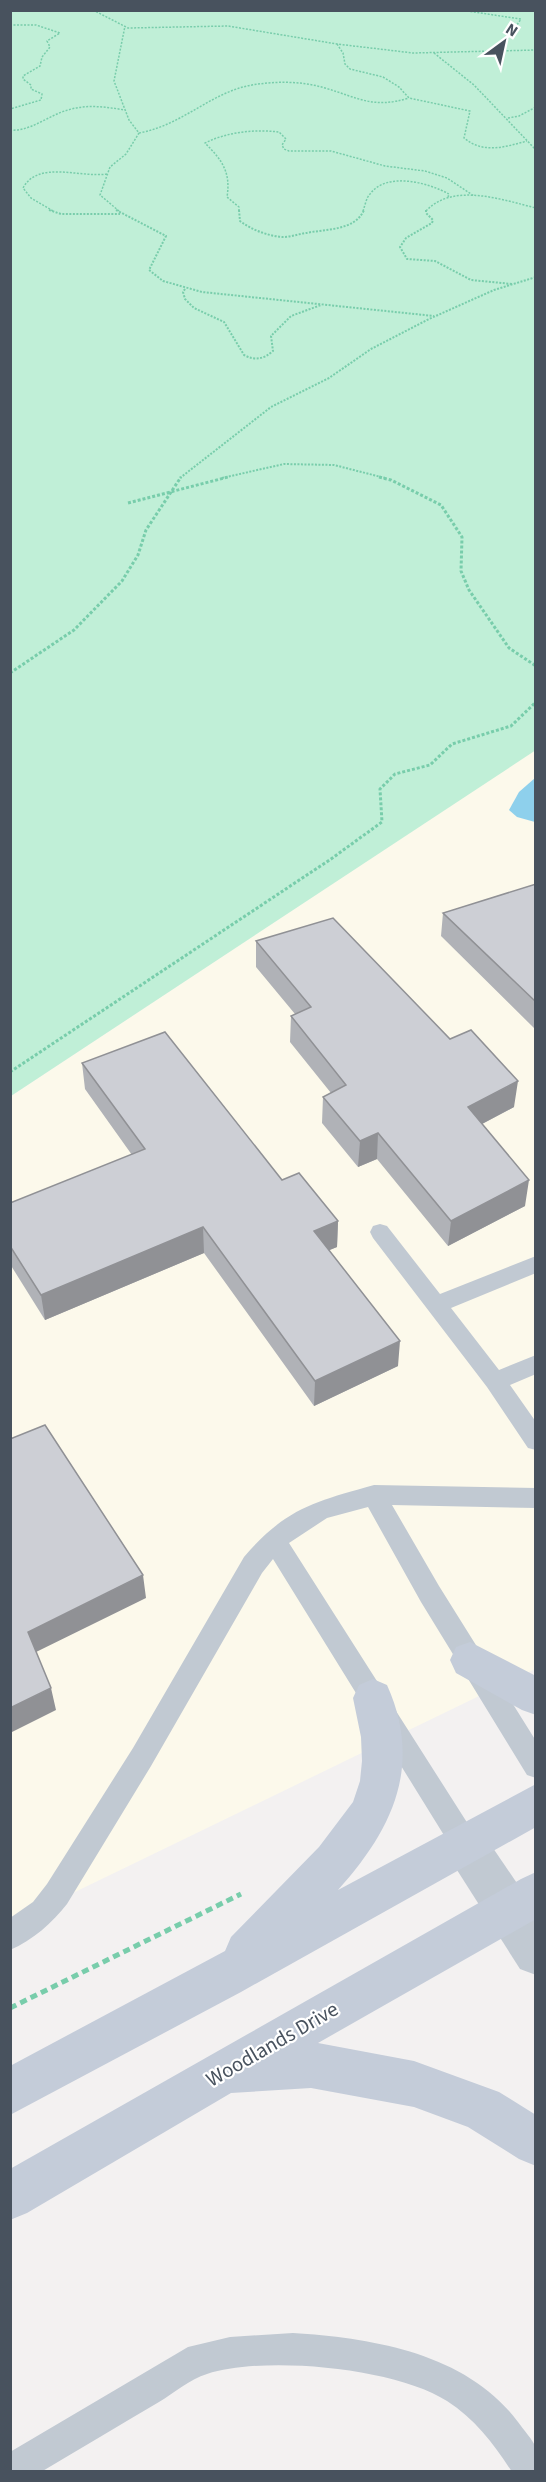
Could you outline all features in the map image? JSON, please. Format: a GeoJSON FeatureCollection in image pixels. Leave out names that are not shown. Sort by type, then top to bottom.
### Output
{"type":"FeatureCollection","features":[{"type":"Feature","properties":{"kind":"main road"},"geometry":{"type":"LineString","coordinates":[[470,1660],[536,1697]]}},
{"type":"Feature","properties":{"kind":"main road"},"geometry":{"type":"LineString","coordinates":[[225,1976],[359,1834],[374,1805],[383,1762],[383,1748],[372,1698]]}},
{"type":"Feature","properties":{"kind":"main road"},"geometry":{"type":"LineString","coordinates":[[10,2092],[536,1804]]}},
{"type":"Feature","properties":{"kind":"main road","name":"Woodlands Drive"},"geometry":{"type":"LineString","coordinates":[[10,2196],[224,2070],[522,1902]]}},
{"type":"Feature","properties":{"kind":"main road"},"geometry":{"type":"LineString","coordinates":[[224,2070],[311,2065],[414,2084],[482,2109],[536,2142]]}},
{"type":"Feature","properties":{"kind":"street"},"geometry":{"type":"LineString","coordinates":[[465,1844],[522,1902],[536,1953]]}},
{"type":"Feature","properties":{"kind":"lane"},"geometry":{"type":"LineString","coordinates":[[380,1232],[495,1381],[536,1441]]}},
{"type":"Feature","properties":{"kind":"lane"},"geometry":{"type":"LineString","coordinates":[[437,1305],[536,1264]]}},
{"type":"Feature","properties":{"kind":"lane"},"geometry":{"type":"LineString","coordinates":[[495,1381],[536,1364]]}},
{"type":"Feature","properties":{"kind":"lane"},"geometry":{"type":"LineString","coordinates":[[374,1495],[470,1660],[536,1766]]}},
{"type":"Feature","properties":{"kind":"lane"},"geometry":{"type":"LineString","coordinates":[[10,1935],[43,1912],[57,1893],[142,1757],[253,1565],[274,1540],[297,1523],[321,1510],[374,1495],[536,1498]]}},
{"type":"Feature","properties":{"kind":"lane"},"geometry":{"type":"LineString","coordinates":[[274,1540],[465,1844]]}},
{"type":"Feature","properties":{"kind":"lane"},"geometry":{"type":"LineString","coordinates":[[10,2471],[200,2359],[233,2351],[276,2348],[343,2355],[393,2365],[449,2384],[490,2414],[532,2472]]}},
{"type":"Feature","properties":{"kind":"path"},"geometry":{"type":"LineString","coordinates":[[93,10],[125,26],[144,28],[228,26],[336,44],[433,53],[536,50]]}},
{"type":"Feature","properties":{"kind":"path"},"geometry":{"type":"LineString","coordinates":[[460,10],[521,19],[500,50]]}},
{"type":"Feature","properties":{"kind":"path"},"geometry":{"type":"LineString","coordinates":[[10,25],[39,26],[55,29],[60,33],[47,41],[50,47],[42,57],[40,66],[23,76],[23,80],[31,85],[31,89],[42,94],[41,100],[10,109]]}},
{"type":"Feature","properties":{"kind":"path"},"geometry":{"type":"LineString","coordinates":[[125,26],[114,81],[125,110],[139,133]]}},
{"type":"Feature","properties":{"kind":"path"},"geometry":{"type":"LineString","coordinates":[[336,44],[343,53],[345,64],[350,69],[383,77],[399,87],[409,98]]}},
{"type":"Feature","properties":{"kind":"path"},"geometry":{"type":"LineString","coordinates":[[433,53],[474,85],[536,150]]}},
{"type":"Feature","properties":{"kind":"path"},"geometry":{"type":"LineString","coordinates":[[435,316],[235,297],[186,289],[163,281],[149,270],[153,260],[165,246],[166,236],[110,208],[100,195],[110,167],[126,154],[139,133],[169,127],[214,100],[249,86],[310,84],[355,101],[376,105],[386,105],[409,98],[470,111],[464,138],[475,147],[500,147],[527,141]]}},
{"type":"Feature","properties":{"kind":"path"},"geometry":{"type":"LineString","coordinates":[[10,130],[20,131],[72,107],[99,106],[125,110]]}},
{"type":"Feature","properties":{"kind":"path"},"geometry":{"type":"LineString","coordinates":[[507,118],[519,116],[536,107]]}},
{"type":"Feature","properties":{"kind":"path"},"geometry":{"type":"LineString","coordinates":[[448,197],[449,194],[429,185],[400,183],[382,185],[369,194],[362,214],[346,225],[335,229],[306,232],[292,237],[272,235],[240,221],[238,207],[227,197],[230,180],[219,157],[206,143],[217,138],[258,131],[279,132],[286,139],[282,145],[284,149],[289,151],[331,151],[385,166],[425,171],[447,178],[474,196]]}},
{"type":"Feature","properties":{"kind":"path"},"geometry":{"type":"LineString","coordinates":[[107,174],[87,176],[39,172],[29,177],[23,188],[31,198],[40,202],[47,209],[61,214],[123,215]]}},
{"type":"Feature","properties":{"kind":"path"},"geometry":{"type":"LineString","coordinates":[[512,284],[471,280],[435,261],[407,259],[400,247],[406,238],[432,223],[433,220],[426,210],[448,197],[474,196],[536,208]]}},
{"type":"Feature","properties":{"kind":"path"},"geometry":{"type":"LineString","coordinates":[[10,673],[74,630],[122,581],[138,555],[146,530],[182,476],[271,407],[329,378],[371,349],[435,316],[494,290],[535,277]]}},
{"type":"Feature","properties":{"kind":"path"},"geometry":{"type":"LineString","coordinates":[[186,289],[183,292],[186,301],[227,323],[241,352],[255,359],[270,355],[273,351],[271,336],[291,316],[322,305]]}},
{"type":"Feature","properties":{"kind":"path"},"geometry":{"type":"LineString","coordinates":[[128,503],[261,468],[312,463],[361,470],[414,491],[441,504],[462,537],[461,570],[469,590],[509,648],[536,666]]}},
{"type":"Feature","properties":{"kind":"path"},"geometry":{"type":"LineString","coordinates":[[10,1072],[331,859],[382,822],[380,789],[395,774],[430,765],[438,754],[452,744],[511,726],[522,718],[526,710],[536,702]]}},
{"type":"Feature","properties":{"kind":"path"},"geometry":{"type":"LineString","coordinates":[[10,2008],[253,1888]]}},
{"type":"Feature","properties":{"kind":"shaded area"},"geometry":{"type":"Polygon","coordinates":[[[535,750],[535,1669],[11,1923],[11,1096],[535,750]]]}},
{"type":"Feature","properties":{"kind":"green space"},"geometry":{"type":"Polygon","coordinates":[[[11,10],[535,11],[536,750],[11,1096],[11,10]]]}},
{"type":"Feature","properties":{"kind":"water"},"geometry":{"type":"Polygon","coordinates":[[[535,778],[535,822],[517,817],[509,810],[519,792],[535,778]]]}},
{"type":"Feature","properties":{"kind":"building"},"geometry":{"type":"Polygon","coordinates":[[[536,884],[536,1002],[443,913],[536,884]]]}},
{"type":"Feature","properties":{"kind":"building"},"geometry":{"type":"Polygon","coordinates":[[[333,918],[450,1039],[471,1030],[518,1081],[468,1107],[529,1180],[451,1221],[378,1133],[360,1141],[323,1097],[346,1085],[291,1016],[311,1007],[256,941],[333,918]]]}},
{"type":"Feature","properties":{"kind":"building"},"geometry":{"type":"Polygon","coordinates":[[[165,1032],[282,1180],[299,1173],[338,1221],[314,1231],[400,1341],[315,1381],[203,1227],[41,1295],[10,1246],[10,1203],[145,1149],[82,1063],[165,1032]]]}},
{"type":"Feature","properties":{"kind":"building"},"geometry":{"type":"Polygon","coordinates":[[[45,1425],[143,1575],[28,1632],[51,1688],[10,1708],[10,1439],[45,1425]]]}}]}
